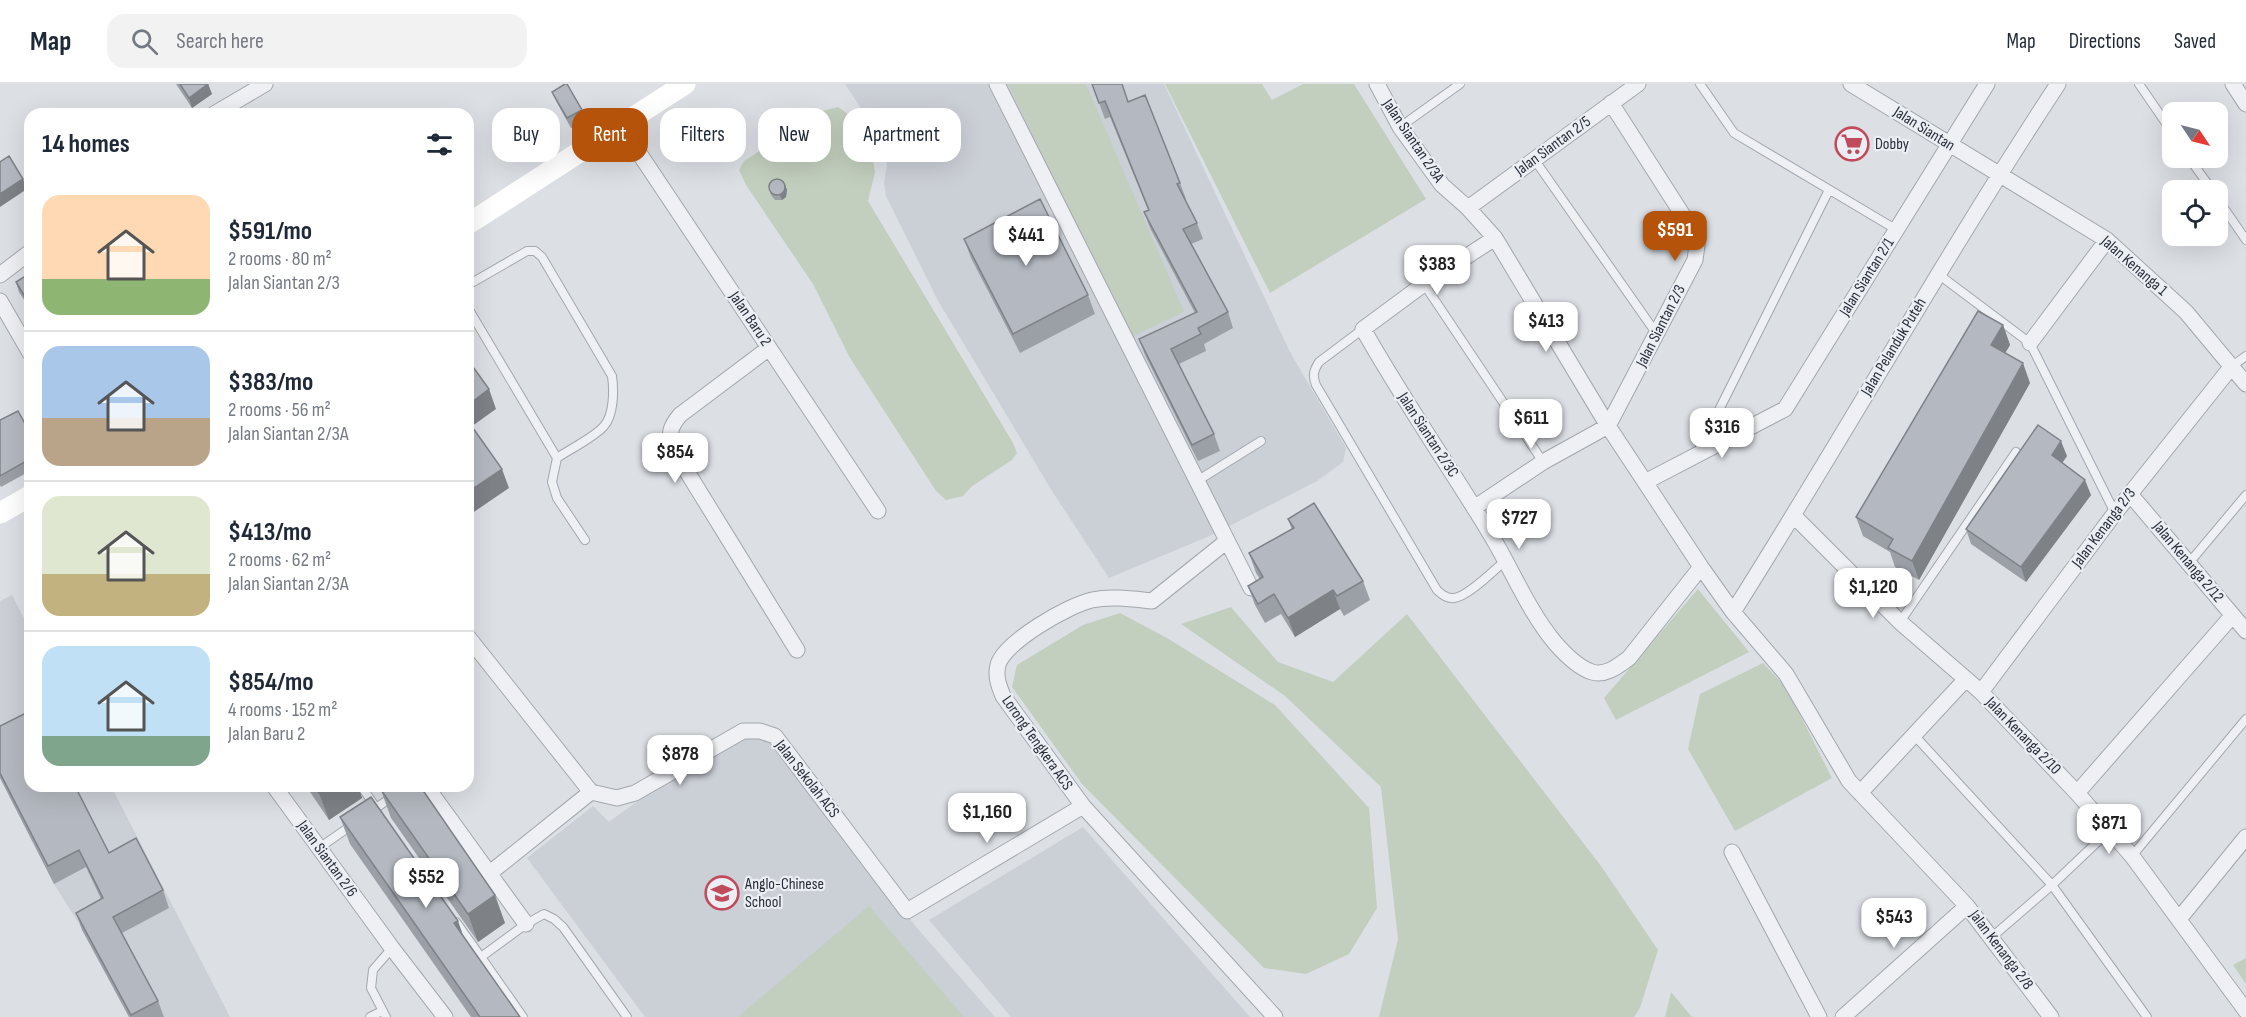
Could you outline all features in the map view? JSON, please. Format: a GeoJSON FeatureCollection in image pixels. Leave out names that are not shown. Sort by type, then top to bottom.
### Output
{"type":"FeatureCollection","features":[{"type":"Feature","properties":{"kind":"main road"},"geometry":{"type":"LineString","coordinates":[[648,108],[685,84]]}},
{"type":"Feature","properties":{"kind":"main road"},"geometry":{"type":"LineString","coordinates":[[474,220],[572,157]]}},
{"type":"Feature","properties":{"kind":"main road"},"geometry":{"type":"LineString","coordinates":[[0,513],[24,499]]}},
{"type":"Feature","properties":{"kind":"street"},"geometry":{"type":"LineString","coordinates":[[234,108],[265,84]]}},
{"type":"Feature","properties":{"kind":"street"},"geometry":{"type":"LineString","coordinates":[[997,84],[1251,588]]}},
{"type":"Feature","properties":{"kind":"street","name":"Jalan Siantan 2/3A"},"geometry":{"type":"LineString","coordinates":[[1377,84],[1400,127],[1442,185],[1468,208],[1495,238],[1608,426],[1733,612]]}},
{"type":"Feature","properties":{"kind":"street","name":"Jalan Siantan 2/5"},"geometry":{"type":"LineString","coordinates":[[1468,208],[1638,84]]}},
{"type":"Feature","properties":{"kind":"street","name":"Jalan Siantan"},"geometry":{"type":"LineString","coordinates":[[1851,84],[1999,174]]}},
{"type":"Feature","properties":{"kind":"street","name":"Jalan Siantan 2/1"},"geometry":{"type":"LineString","coordinates":[[1697,453],[1785,409],[1988,84]]}},
{"type":"Feature","properties":{"kind":"street","name":"Jalan Pelanduk Puteh"},"geometry":{"type":"LineString","coordinates":[[1733,612],[1794,516],[1999,174],[2058,84]]}},
{"type":"Feature","properties":{"kind":"street"},"geometry":{"type":"LineString","coordinates":[[2233,84],[2246,104]]}},
{"type":"Feature","properties":{"kind":"street","name":"Jalan Siantan 2/3"},"geometry":{"type":"LineString","coordinates":[[1608,426],[1695,260],[1698,245],[1693,231],[1611,103]]}},
{"type":"Feature","properties":{"kind":"street","name":"Jalan Baru 2"},"geometry":{"type":"LineString","coordinates":[[645,162],[878,511]]}},
{"type":"Feature","properties":{"kind":"street","name":"Jalan Kenanga 1"},"geometry":{"type":"LineString","coordinates":[[1999,174],[2107,240],[2186,312],[2246,384]]}},
{"type":"Feature","properties":{"kind":"street"},"geometry":{"type":"LineString","coordinates":[[1363,329],[1424,284],[1495,238]]}},
{"type":"Feature","properties":{"kind":"street"},"geometry":{"type":"LineString","coordinates":[[2030,343],[2107,240]]}},
{"type":"Feature","properties":{"kind":"street"},"geometry":{"type":"LineString","coordinates":[[0,275],[24,257]]}},
{"type":"Feature","properties":{"kind":"street"},"geometry":{"type":"LineString","coordinates":[[0,301],[24,343]]}},
{"type":"Feature","properties":{"kind":"street","name":"Jalan Siantan 2/3C"},"geometry":{"type":"LineString","coordinates":[[1363,329],[1506,560],[1531,608],[1556,644],[1574,661],[1591,672],[1603,672],[1613,669],[1629,658],[1701,567]]}},
{"type":"Feature","properties":{"kind":"street"},"geometry":{"type":"LineString","coordinates":[[769,348],[680,415],[672,424],[669,437],[673,449],[797,650]]}},
{"type":"Feature","properties":{"kind":"street","name":"Jalan Kenanga 2/3"},"geometry":{"type":"LineString","coordinates":[[1981,692],[2115,513],[2232,366]]}},
{"type":"Feature","properties":{"kind":"street"},"geometry":{"type":"LineString","coordinates":[[1474,508],[1543,462],[1608,426]]}},
{"type":"Feature","properties":{"kind":"street"},"geometry":{"type":"LineString","coordinates":[[1645,482],[1697,453]]}},
{"type":"Feature","properties":{"kind":"street","name":"Jalan Kenanga 2/12"},"geometry":{"type":"LineString","coordinates":[[2130,494],[2246,630]]}},
{"type":"Feature","properties":{"kind":"street","name":"Jalan Kenanga 2/10"},"geometry":{"type":"LineString","coordinates":[[1794,516],[1900,622],[1981,692],[2077,793],[2132,856],[2244,1012]]}},
{"type":"Feature","properties":{"kind":"street","name":"Lorong Tengkera ACS"},"geometry":{"type":"LineString","coordinates":[[1227,541],[1152,601],[1119,598],[1091,600],[1063,611],[1009,647],[998,663],[996,680],[1003,696],[1083,806],[1275,1017]]}},
{"type":"Feature","properties":{"kind":"street","name":"Jalan Kenanga 2/8"},"geometry":{"type":"LineString","coordinates":[[1733,612],[1786,674],[1849,782],[1967,906],[2051,1017]]}},
{"type":"Feature","properties":{"kind":"street"},"geometry":{"type":"LineString","coordinates":[[2077,793],[2232,616]]}},
{"type":"Feature","properties":{"kind":"street"},"geometry":{"type":"LineString","coordinates":[[474,645],[591,792],[490,873]]}},
{"type":"Feature","properties":{"kind":"street"},"geometry":{"type":"LineString","coordinates":[[1860,793],[1966,679]]}},
{"type":"Feature","properties":{"kind":"street","name":"Jalan Sekolah ACS"},"geometry":{"type":"LineString","coordinates":[[591,792],[617,798],[635,793],[743,731],[760,730],[776,736],[907,911],[1083,806]]}},
{"type":"Feature","properties":{"kind":"street","name":"Jalan Siantan 2/6"},"geometry":{"type":"LineString","coordinates":[[278,792],[392,948],[446,1017]]}},
{"type":"Feature","properties":{"kind":"street"},"geometry":{"type":"LineString","coordinates":[[430,792],[526,924]]}},
{"type":"Feature","properties":{"kind":"street"},"geometry":{"type":"LineString","coordinates":[[2179,919],[2246,837]]}},
{"type":"Feature","properties":{"kind":"street"},"geometry":{"type":"LineString","coordinates":[[1732,852],[1819,1017]]}},
{"type":"Feature","properties":{"kind":"street"},"geometry":{"type":"LineString","coordinates":[[1843,1017],[1967,906]]}},
{"type":"Feature","properties":{"kind":"lane"},"geometry":{"type":"LineString","coordinates":[[1400,127],[1460,84]]}},
{"type":"Feature","properties":{"kind":"lane"},"geometry":{"type":"LineString","coordinates":[[1700,84],[1734,133],[1897,230]]}},
{"type":"Feature","properties":{"kind":"lane"},"geometry":{"type":"LineString","coordinates":[[2139,84],[2162,117]]}},
{"type":"Feature","properties":{"kind":"lane"},"geometry":{"type":"LineString","coordinates":[[1534,158],[1657,334]]}},
{"type":"Feature","properties":{"kind":"lane"},"geometry":{"type":"LineString","coordinates":[[1697,453],[1829,190]]}},
{"type":"Feature","properties":{"kind":"lane"},"geometry":{"type":"LineString","coordinates":[[2228,214],[2246,240]]}},
{"type":"Feature","properties":{"kind":"lane"},"geometry":{"type":"LineString","coordinates":[[474,282],[527,251],[535,251],[542,257],[612,376],[609,419],[603,428],[557,458]]}},
{"type":"Feature","properties":{"kind":"lane"},"geometry":{"type":"LineString","coordinates":[[1938,274],[2030,343],[2115,513]]}},
{"type":"Feature","properties":{"kind":"lane"},"geometry":{"type":"LineString","coordinates":[[1424,284],[1543,462]]}},
{"type":"Feature","properties":{"kind":"lane"},"geometry":{"type":"LineString","coordinates":[[474,318],[557,458],[552,482],[556,498],[585,540]]}},
{"type":"Feature","properties":{"kind":"lane"},"geometry":{"type":"LineString","coordinates":[[1363,329],[1319,362],[1314,369],[1313,377],[1437,590],[1444,597],[1454,599],[1463,596],[1506,560]]}},
{"type":"Feature","properties":{"kind":"lane"},"geometry":{"type":"LineString","coordinates":[[2232,366],[2246,356]]}},
{"type":"Feature","properties":{"kind":"lane"},"geometry":{"type":"LineString","coordinates":[[1197,481],[1261,441]]}},
{"type":"Feature","properties":{"kind":"lane"},"geometry":{"type":"LineString","coordinates":[[1900,622],[2016,452]]}},
{"type":"Feature","properties":{"kind":"lane"},"geometry":{"type":"LineString","coordinates":[[2189,563],[2244,501]]}},
{"type":"Feature","properties":{"kind":"lane"},"geometry":{"type":"LineString","coordinates":[[2132,856],[2246,719]]}},
{"type":"Feature","properties":{"kind":"lane"},"geometry":{"type":"LineString","coordinates":[[1914,735],[2052,885],[2147,1017]]}},
{"type":"Feature","properties":{"kind":"lane"},"geometry":{"type":"LineString","coordinates":[[365,792],[383,817]]}},
{"type":"Feature","properties":{"kind":"lane"},"geometry":{"type":"LineString","coordinates":[[367,815],[399,792]]}},
{"type":"Feature","properties":{"kind":"lane"},"geometry":{"type":"LineString","coordinates":[[319,848],[357,821]]}},
{"type":"Feature","properties":{"kind":"lane"},"geometry":{"type":"LineString","coordinates":[[1992,937],[2110,831]]}},
{"type":"Feature","properties":{"kind":"lane"},"geometry":{"type":"LineString","coordinates":[[448,911],[523,1017]]}},
{"type":"Feature","properties":{"kind":"lane"},"geometry":{"type":"LineString","coordinates":[[481,957],[526,924],[544,914],[563,927],[627,1017]]}},
{"type":"Feature","properties":{"kind":"lane"},"geometry":{"type":"LineString","coordinates":[[370,1017],[384,1014],[371,988],[373,970],[392,948]]}},
{"type":"Feature","properties":{"kind":"shaded area"},"geometry":{"type":"Polygon","coordinates":[[[845,84],[1164,84],[1291,354],[1346,448],[1343,462],[1317,481],[1212,535],[1109,578],[1052,491],[937,299],[886,196],[884,184],[886,162],[961,162],[961,108],[861,108],[845,84]]]}},
{"type":"Feature","properties":{"kind":"shaded area"},"geometry":{"type":"Polygon","coordinates":[[[12,595],[24,618],[24,792],[114,792],[230,1017],[129,1017],[83,930],[54,884],[0,778],[0,601],[12,595]]]}},
{"type":"Feature","properties":{"kind":"shaded area","name":"Anglo-Chinese School"},"geometry":{"type":"Polygon","coordinates":[[[735,730],[773,742],[917,928],[995,1017],[645,1017],[527,858],[593,806],[609,822],[735,730]]]}},
{"type":"Feature","properties":{"kind":"shaded area"},"geometry":{"type":"Polygon","coordinates":[[[1083,827],[1250,1017],[1011,1017],[929,920],[1083,827]]]}},
{"type":"Feature","properties":{"kind":"green space"},"geometry":{"type":"Polygon","coordinates":[[[1008,84],[1086,84],[1184,312],[1131,337],[1008,84]]]}},
{"type":"Feature","properties":{"kind":"green space"},"geometry":{"type":"Polygon","coordinates":[[[1165,84],[1262,84],[1272,100],[1303,84],[1354,84],[1426,199],[1270,293],[1165,84]]]}},
{"type":"Feature","properties":{"kind":"green space"},"geometry":{"type":"Polygon","coordinates":[[[838,107],[843,111],[843,162],[873,162],[875,172],[868,201],[1017,453],[1012,460],[972,486],[963,496],[946,500],[936,491],[850,358],[813,284],[746,185],[739,170],[743,162],[758,152],[758,162],[831,162],[831,109],[838,107]]]}},
{"type":"Feature","properties":{"kind":"green space"},"geometry":{"type":"Polygon","coordinates":[[[1698,589],[1749,652],[1616,720],[1604,698],[1698,589]]]}},
{"type":"Feature","properties":{"kind":"green space"},"geometry":{"type":"Polygon","coordinates":[[[1231,607],[1278,662],[1333,682],[1407,614],[1601,866],[1658,950],[1640,1008],[1634,1017],[1379,1017],[1398,939],[1381,787],[1285,696],[1181,624],[1231,607]]]}},
{"type":"Feature","properties":{"kind":"green space"},"geometry":{"type":"Polygon","coordinates":[[[1120,613],[1167,638],[1275,705],[1369,808],[1377,908],[1349,954],[1306,974],[1264,968],[1082,784],[1012,687],[1017,665],[1083,625],[1120,613]]]}},
{"type":"Feature","properties":{"kind":"green space"},"geometry":{"type":"Polygon","coordinates":[[[1763,663],[1786,687],[1832,778],[1735,831],[1688,749],[1700,694],[1763,663]]]}},
{"type":"Feature","properties":{"kind":"green space"},"geometry":{"type":"Polygon","coordinates":[[[869,906],[964,1017],[740,1017],[740,1015],[869,906]]]}},
{"type":"Feature","properties":{"kind":"green space"},"geometry":{"type":"Polygon","coordinates":[[[2246,958],[2246,984],[2233,965],[2246,958]]]}},
{"type":"Feature","properties":{"kind":"green space"},"geometry":{"type":"Polygon","coordinates":[[[1671,992],[1692,1017],[1665,1017],[1671,992]]]}},
{"type":"Feature","properties":{"kind":"building"},"geometry":{"type":"Polygon","coordinates":[[[180,84],[208,84],[189,98],[180,84]]]}},
{"type":"Feature","properties":{"kind":"building"},"geometry":{"type":"Polygon","coordinates":[[[567,84],[581,108],[572,108],[572,115],[567,118],[552,92],[567,84]]]}},
{"type":"Feature","properties":{"kind":"building"},"geometry":{"type":"Polygon","coordinates":[[[1092,84],[1122,84],[1128,102],[1145,95],[1180,183],[1177,184],[1197,223],[1183,229],[1228,312],[1198,328],[1201,334],[1171,349],[1214,434],[1192,445],[1139,339],[1197,312],[1144,212],[1149,210],[1105,101],[1099,103],[1092,84]]]}},
{"type":"Feature","properties":{"kind":"building"},"geometry":{"type":"Polygon","coordinates":[[[9,156],[23,179],[0,194],[0,162],[9,156]]]}},
{"type":"Feature","properties":{"kind":"building"},"geometry":{"type":"Polygon","coordinates":[[[777,179],[783,181],[785,187],[783,193],[777,195],[771,193],[769,187],[771,181],[777,179]]]}},
{"type":"Feature","properties":{"kind":"building"},"geometry":{"type":"Polygon","coordinates":[[[1040,199],[1088,295],[1013,334],[964,239],[1040,199]]]}},
{"type":"Feature","properties":{"kind":"building"},"geometry":{"type":"Polygon","coordinates":[[[24,277],[24,295],[16,282],[24,277]]]}},
{"type":"Feature","properties":{"kind":"building"},"geometry":{"type":"Polygon","coordinates":[[[1978,311],[2003,325],[1991,345],[2023,363],[1912,561],[1888,548],[1893,539],[1856,517],[1978,311]]]}},
{"type":"Feature","properties":{"kind":"building"},"geometry":{"type":"Polygon","coordinates":[[[474,368],[489,389],[474,400],[474,368]]]}},
{"type":"Feature","properties":{"kind":"building"},"geometry":{"type":"Polygon","coordinates":[[[18,411],[24,422],[24,462],[0,476],[0,420],[18,411]]]}},
{"type":"Feature","properties":{"kind":"building"},"geometry":{"type":"Polygon","coordinates":[[[2038,425],[2061,441],[2052,455],[2085,480],[2021,567],[1966,529],[2038,425]]]}},
{"type":"Feature","properties":{"kind":"building"},"geometry":{"type":"Polygon","coordinates":[[[474,429],[502,469],[474,488],[474,429]]]}},
{"type":"Feature","properties":{"kind":"building"},"geometry":{"type":"Polygon","coordinates":[[[1314,503],[1363,581],[1337,596],[1333,590],[1288,618],[1274,594],[1258,604],[1248,586],[1263,577],[1249,553],[1294,528],[1288,519],[1314,503]]]}},
{"type":"Feature","properties":{"kind":"building"},"geometry":{"type":"Polygon","coordinates":[[[24,714],[24,792],[78,792],[109,853],[136,838],[163,890],[113,917],[158,1001],[131,1015],[76,913],[103,898],[79,850],[48,866],[0,773],[0,726],[24,714]]]}},
{"type":"Feature","properties":{"kind":"building"},"geometry":{"type":"Polygon","coordinates":[[[382,792],[424,792],[495,895],[468,914],[382,792]]]}},
{"type":"Feature","properties":{"kind":"building"},"geometry":{"type":"Polygon","coordinates":[[[371,797],[458,921],[454,923],[520,1017],[480,1017],[340,817],[371,797]]]}},
{"type":"Feature","properties":{"kind":"place","name":"Dobby"},"geometry":{"type":"Point","coordinates":[1852,144]}},
{"type":"Feature","properties":{"kind":"place","name":"Anglo-Chinese School"},"geometry":{"type":"Point","coordinates":[722,893]}}]}
